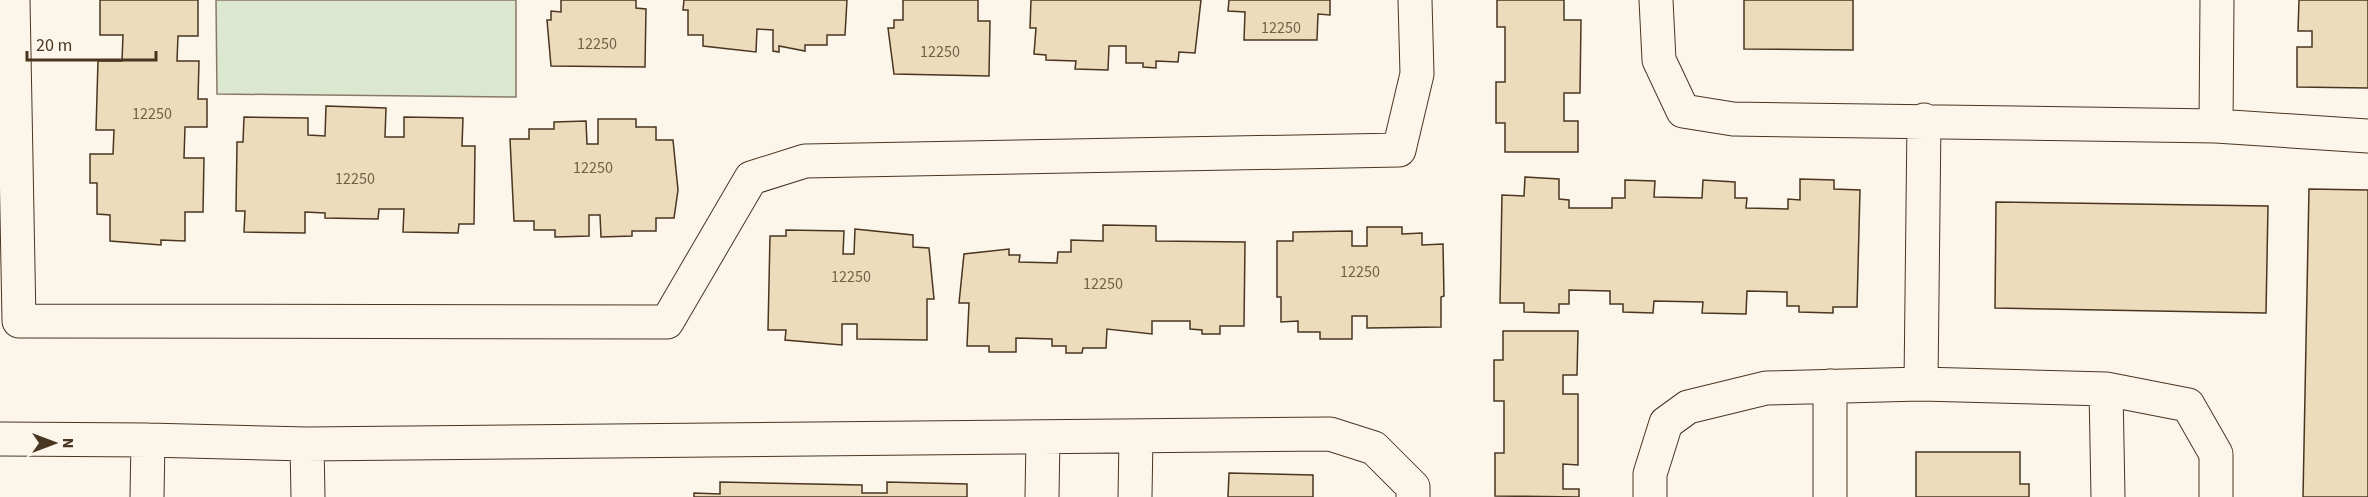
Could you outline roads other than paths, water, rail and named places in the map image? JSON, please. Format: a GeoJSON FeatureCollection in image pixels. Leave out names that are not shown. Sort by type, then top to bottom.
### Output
{"type":"FeatureCollection","features":[{"type":"Feature","properties":{"kind":"street"},"geometry":{"type":"LineString","coordinates":[[14,0],[9,321],[667,322],[751,178],[805,161],[1399,150],[1417,74],[1415,0]]}},
{"type":"Feature","properties":{"kind":"street"},"geometry":{"type":"LineString","coordinates":[[1656,0],[1659,60],[1683,111],[1732,119],[2216,126],[2368,136]]}},
{"type":"Feature","properties":{"kind":"street"},"geometry":{"type":"LineString","coordinates":[[2216,126],[2217,0]]}},
{"type":"Feature","properties":{"kind":"street"},"geometry":{"type":"LineString","coordinates":[[1921,384],[1924,120]]}},
{"type":"Feature","properties":{"kind":"street"},"geometry":{"type":"LineString","coordinates":[[1650,497],[1650,474],[1666,423],[1688,407],[1766,388],[1921,384],[2106,389],[2188,405],[2216,454],[2216,497]]}},
{"type":"Feature","properties":{"kind":"street"},"geometry":{"type":"LineString","coordinates":[[1830,386],[1830,497]]}},
{"type":"Feature","properties":{"kind":"street"},"geometry":{"type":"LineString","coordinates":[[2106,389],[2108,497]]}},
{"type":"Feature","properties":{"kind":"street"},"geometry":{"type":"LineString","coordinates":[[0,439],[308,444],[1330,434],[1374,448],[1413,487],[1413,497]]}},
{"type":"Feature","properties":{"kind":"street"},"geometry":{"type":"LineString","coordinates":[[1135,497],[1136,437]]}},
{"type":"Feature","properties":{"kind":"street"},"geometry":{"type":"LineString","coordinates":[[1042,497],[1043,438]]}},
{"type":"Feature","properties":{"kind":"street"},"geometry":{"type":"LineString","coordinates":[[147,497],[148,440]]}},
{"type":"Feature","properties":{"kind":"street"},"geometry":{"type":"LineString","coordinates":[[308,444],[308,497]]}}]}
